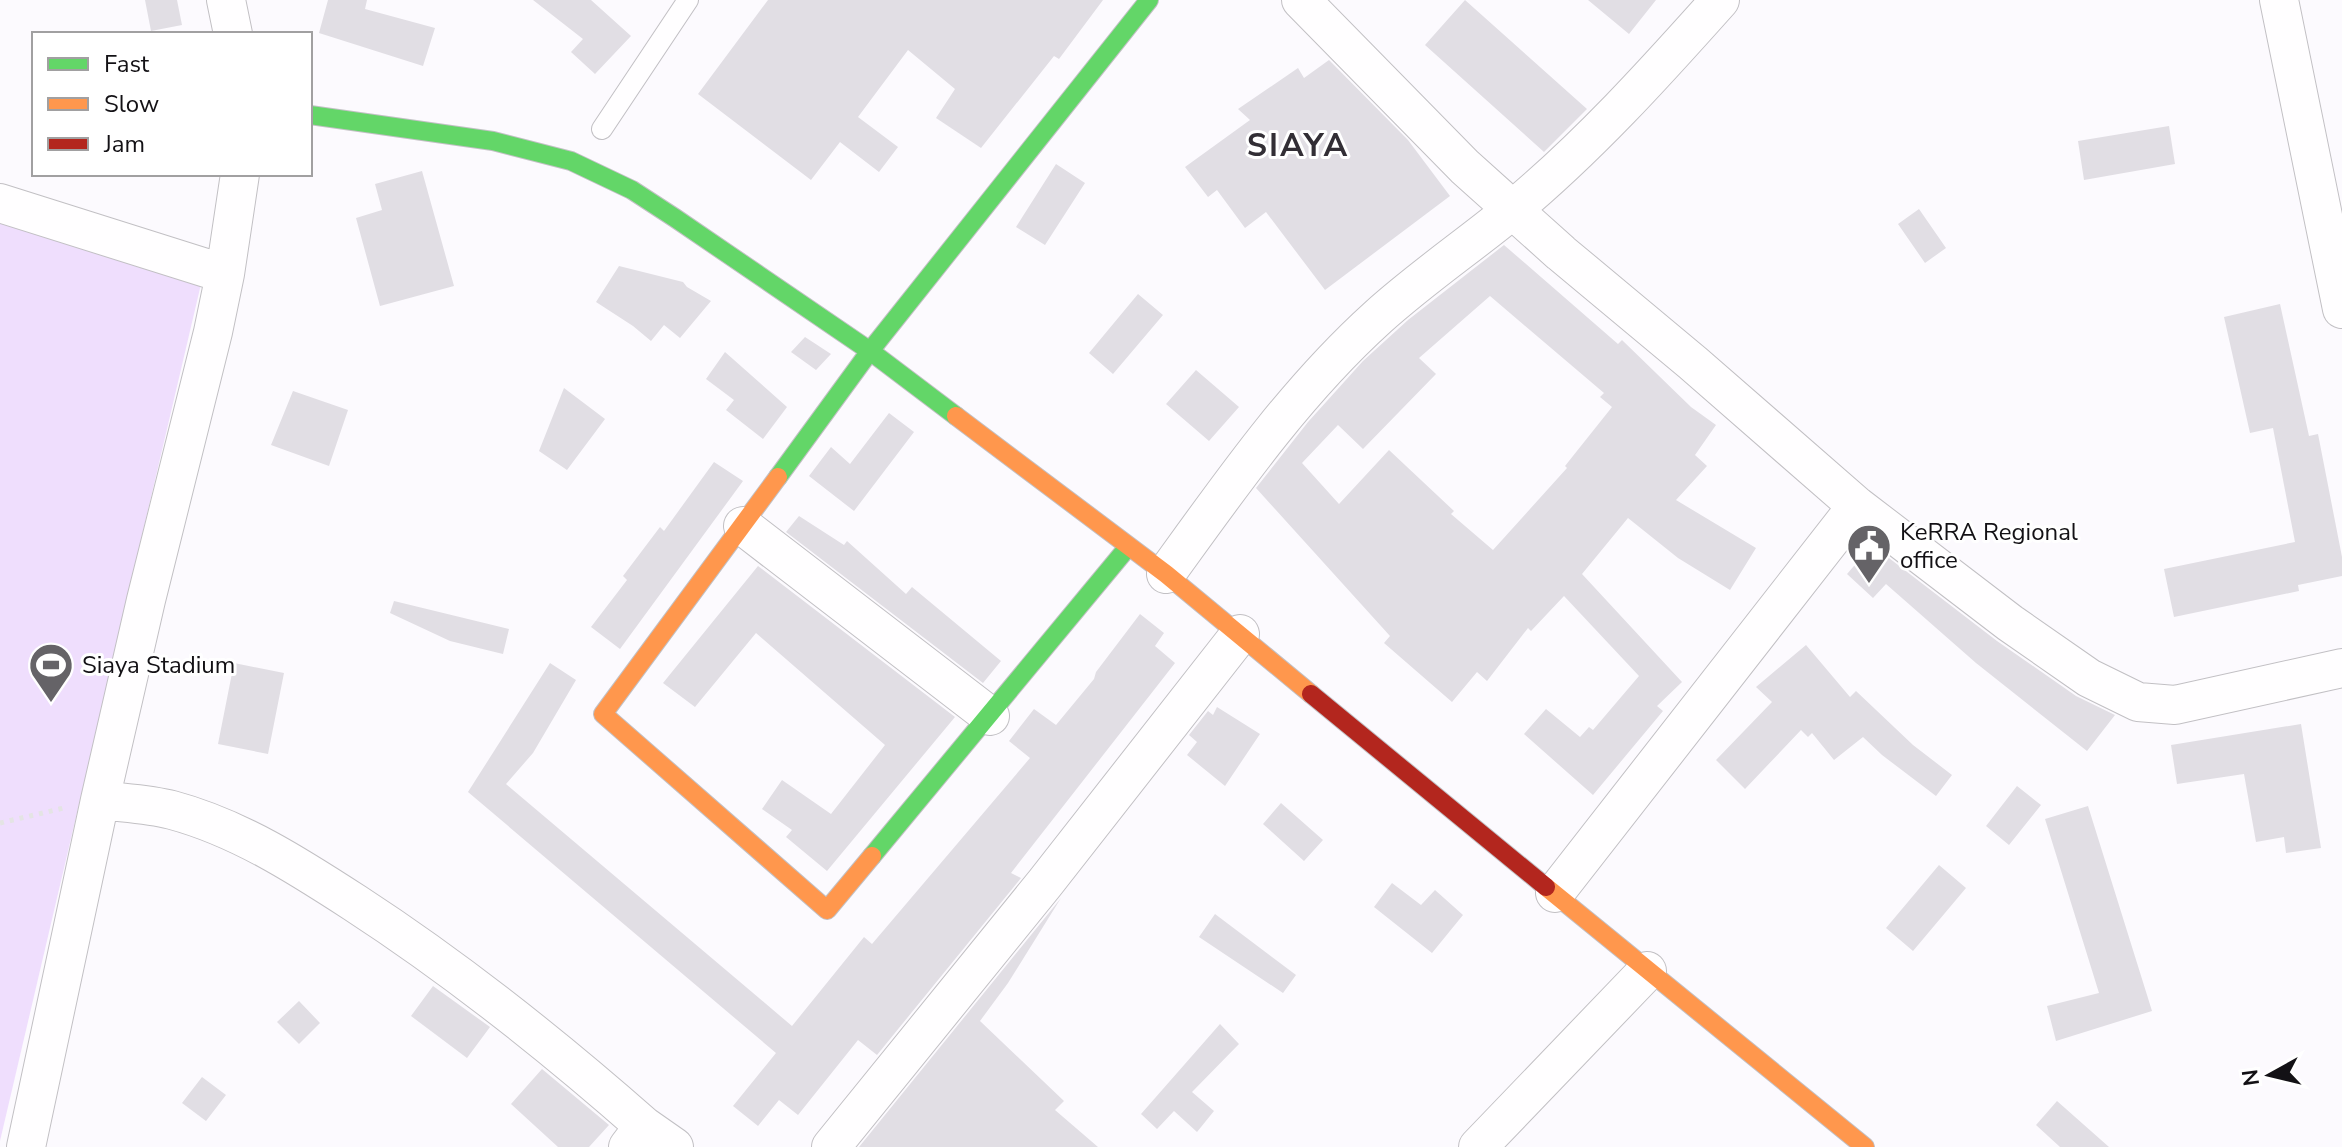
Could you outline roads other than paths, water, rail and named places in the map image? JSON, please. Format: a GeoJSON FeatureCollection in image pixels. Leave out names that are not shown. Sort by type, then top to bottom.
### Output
{"type":"FeatureCollection","features":[{"type":"Feature","properties":{"kind":"main road"},"geometry":{"type":"LineString","coordinates":[[1128,547],[827,910],[603,714],[870,351],[1149,0]]}},
{"type":"Feature","properties":{"kind":"main road"},"geometry":{"type":"LineString","coordinates":[[312,115],[493,141],[571,161],[632,190],[870,351],[1166,574],[1865,1147]]}},
{"type":"Feature","properties":{"kind":"street"},"geometry":{"type":"LineString","coordinates":[[226,0],[233,32]]}},
{"type":"Feature","properties":{"kind":"street"},"geometry":{"type":"LineString","coordinates":[[1301,0],[1411,114],[1513,210],[1857,506],[2010,623],[2089,678],[2138,702],[2175,705],[2342,668]]}},
{"type":"Feature","properties":{"kind":"street"},"geometry":{"type":"LineString","coordinates":[[1166,574],[1252,454],[1316,379],[1378,317],[1513,210],[1630,101],[1720,0]]}},
{"type":"Feature","properties":{"kind":"street"},"geometry":{"type":"LineString","coordinates":[[2279,0],[2342,309]]}},
{"type":"Feature","properties":{"kind":"street"},"geometry":{"type":"LineString","coordinates":[[26,1147],[100,800],[225,274],[240,176]]}},
{"type":"Feature","properties":{"kind":"street"},"geometry":{"type":"LineString","coordinates":[[0,203],[225,274]]}},
{"type":"Feature","properties":{"kind":"street"},"geometry":{"type":"LineString","coordinates":[[1555,893],[1857,506]]}},
{"type":"Feature","properties":{"kind":"street"},"geometry":{"type":"LineString","coordinates":[[743,526],[990,716]]}},
{"type":"Feature","properties":{"kind":"street"},"geometry":{"type":"LineString","coordinates":[[831,1147],[1045,883],[1240,634]]}},
{"type":"Feature","properties":{"kind":"street"},"geometry":{"type":"LineString","coordinates":[[100,800],[171,810],[267,848],[412,940],[488,995],[567,1058],[648,1140]]}},
{"type":"Feature","properties":{"kind":"street"},"geometry":{"type":"LineString","coordinates":[[1478,1147],[1647,971]]}},
{"type":"Feature","properties":{"kind":"lane"},"geometry":{"type":"LineString","coordinates":[[602,129],[688,0]]}},
{"type":"Feature","properties":{"kind":"place","name":"KeRRA Regional office"},"geometry":{"type":"Point","coordinates":[1869,585]}},
{"type":"Feature","properties":{"kind":"place","name":"Siaya Stadium"},"geometry":{"type":"Point","coordinates":[51,704]}},
{"type":"Feature","properties":{"kind":"district","name":"SIAYA"},"geometry":{"type":"Point","coordinates":[1298,145]}}]}
